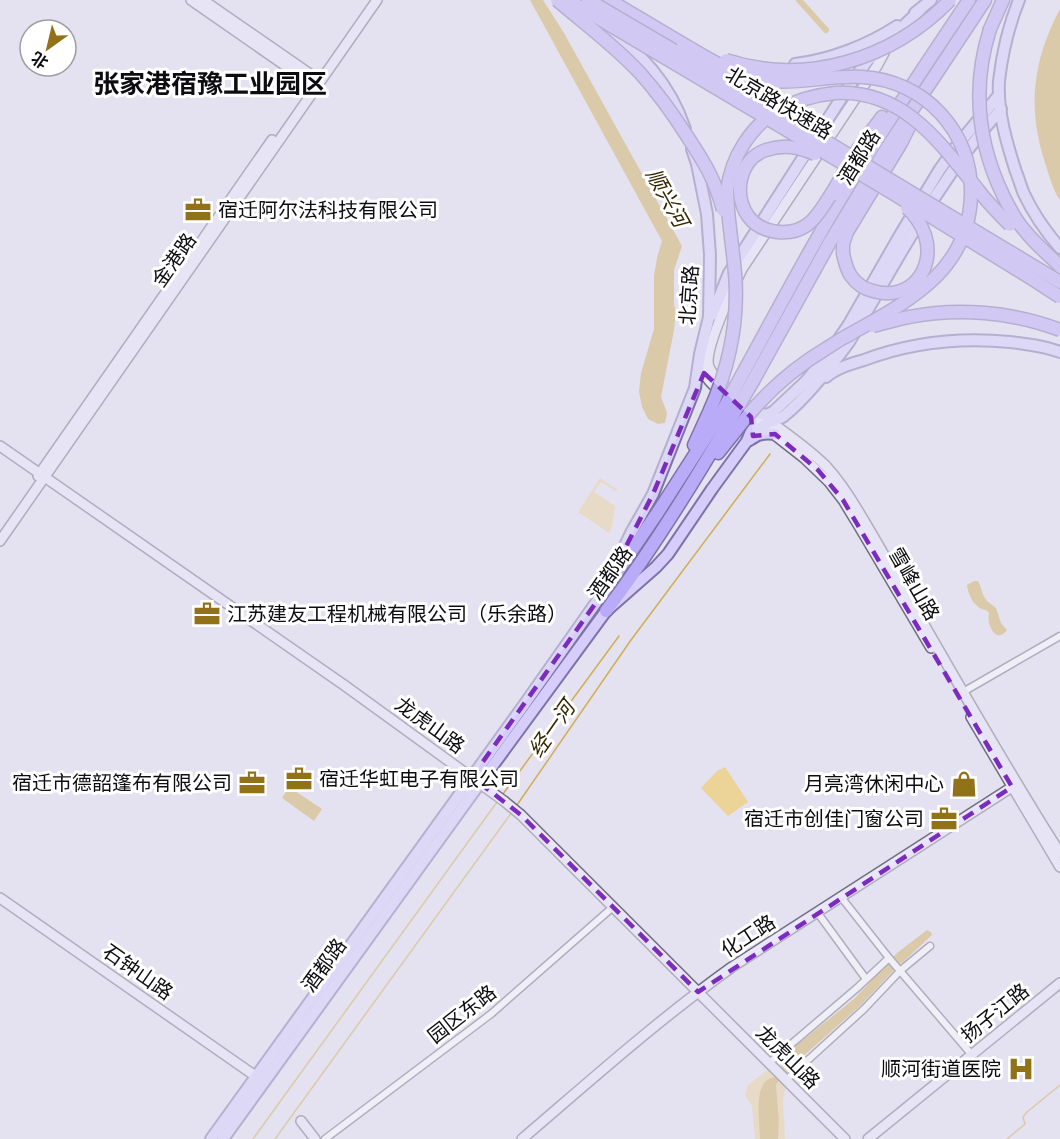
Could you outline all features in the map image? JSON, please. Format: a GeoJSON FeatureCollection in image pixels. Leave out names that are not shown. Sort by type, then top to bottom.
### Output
{"type":"FeatureCollection","features":[{"type":"Feature","properties":{"kind":"highway"},"geometry":{"type":"LineString","coordinates":[[556,0],[640,73],[669,108],[707,167],[717,188],[730,236]]}},
{"type":"Feature","properties":{"kind":"highway","name":"北京路快速路"},"geometry":{"type":"LineString","coordinates":[[568,0],[881,186],[1060,297]]}},
{"type":"Feature","properties":{"kind":"highway","name":"北京路快速路"},"geometry":{"type":"LineString","coordinates":[[588,0],[1060,282]]}},
{"type":"Feature","properties":{"kind":"highway"},"geometry":{"type":"LineString","coordinates":[[609,0],[721,66],[753,78],[770,81],[863,77],[892,83],[916,93],[935,107],[948,121],[967,160],[970,171],[971,194],[967,223],[956,250],[935,278],[917,295],[794,370],[751,411],[724,420],[723,376],[733,335],[736,294],[727,192],[737,155],[746,140],[771,114],[787,105],[820,94],[850,93],[884,101],[902,111],[917,121],[942,146],[980,193],[1010,225],[1060,267]]}},
{"type":"Feature","properties":{"kind":"highway"},"geometry":{"type":"LineString","coordinates":[[683,44],[739,64],[776,70],[808,70],[865,57],[894,44],[923,24],[950,0]]}},
{"type":"Feature","properties":{"kind":"highway"},"geometry":{"type":"LineString","coordinates":[[851,169],[803,149],[778,146],[754,156],[748,163],[740,183],[740,195],[749,217],[764,228],[781,233],[806,226],[816,217],[830,196],[858,149],[899,96],[963,0]]}},
{"type":"Feature","properties":{"kind":"highway","name":"酒都路"},"geometry":{"type":"LineString","coordinates":[[748,378],[836,205],[969,0]]}},
{"type":"Feature","properties":{"kind":"highway","name":"酒都路"},"geometry":{"type":"LineString","coordinates":[[606,611],[676,510],[748,378],[885,151],[985,0]]}},
{"type":"Feature","properties":{"kind":"highway"},"geometry":{"type":"LineString","coordinates":[[881,186],[919,220],[928,243],[925,269],[919,278],[911,286],[890,294],[868,290],[851,277],[846,267],[843,244],[918,109],[991,0]]}},
{"type":"Feature","properties":{"kind":"highway"},"geometry":{"type":"LineString","coordinates":[[1003,0],[985,45],[978,92],[981,125],[994,177],[1016,219],[1060,267]]}},
{"type":"Feature","properties":{"kind":"highway"},"geometry":{"type":"LineString","coordinates":[[845,337],[873,326],[910,316],[944,312],[996,314],[1025,319],[1060,330]]}},
{"type":"Feature","properties":{"kind":"highway","name":"酒都路"},"geometry":{"type":"LineString","coordinates":[[600,597],[724,420]]}},
{"type":"Feature","properties":{"kind":"main road","name":"北京路"},"geometry":{"type":"LineString","coordinates":[[556,0],[603,27],[629,47],[656,73],[680,113],[697,164],[707,214],[710,255],[709,317],[695,388],[653,494],[600,597]]}},
{"type":"Feature","properties":{"kind":"main road"},"geometry":{"type":"LineString","coordinates":[[602,0],[690,50],[722,62],[744,66],[806,63],[882,40]]}},
{"type":"Feature","properties":{"kind":"main road"},"geometry":{"type":"LineString","coordinates":[[705,334],[729,273],[849,86],[888,32],[931,0]]}},
{"type":"Feature","properties":{"kind":"main road"},"geometry":{"type":"LineString","coordinates":[[1019,0],[1010,25],[1002,61],[999,82],[1001,110],[1009,148],[1023,193],[1036,216],[1060,248]]}},
{"type":"Feature","properties":{"kind":"main road"},"geometry":{"type":"LineString","coordinates":[[606,611],[668,554],[742,449],[751,434],[754,415],[766,415],[773,412],[806,381],[830,352],[940,170],[955,148],[999,95]]}},
{"type":"Feature","properties":{"kind":"main road"},"geometry":{"type":"LineString","coordinates":[[812,389],[849,342],[939,188],[973,142],[1001,110]]}},
{"type":"Feature","properties":{"kind":"main road"},"geometry":{"type":"LineString","coordinates":[[742,449],[756,436],[772,428],[830,374],[877,355],[900,348],[944,340],[994,340],[1024,343],[1060,352]]}},
{"type":"Feature","properties":{"kind":"main road","name":"酒都路"},"geometry":{"type":"LineString","coordinates":[[211,1139],[260,1079],[476,780],[600,597]]}},
{"type":"Feature","properties":{"kind":"main road","name":"酒都路"},"geometry":{"type":"LineString","coordinates":[[476,780],[606,611]]}},
{"type":"Feature","properties":{"kind":"main road","name":"酒都路"},"geometry":{"type":"LineString","coordinates":[[223,1139],[260,1079]]}},
{"type":"Feature","properties":{"kind":"street"},"geometry":{"type":"LineString","coordinates":[[191,0],[316,82]]}},
{"type":"Feature","properties":{"kind":"street"},"geometry":{"type":"LineString","coordinates":[[203,0],[316,82]]}},
{"type":"Feature","properties":{"kind":"street","name":"金港路"},"geometry":{"type":"LineString","coordinates":[[316,82],[369,0]]}},
{"type":"Feature","properties":{"kind":"street","name":"金港路"},"geometry":{"type":"LineString","coordinates":[[0,541],[42,475],[316,82],[376,0]]}},
{"type":"Feature","properties":{"kind":"street"},"geometry":{"type":"LineString","coordinates":[[754,415],[709,368],[708,356],[725,305],[742,269],[877,66],[886,47],[882,40]]}},
{"type":"Feature","properties":{"kind":"street"},"geometry":{"type":"LineString","coordinates":[[700,354],[704,373]]}},
{"type":"Feature","properties":{"kind":"street"},"geometry":{"type":"LineString","coordinates":[[704,373],[714,375]]}},
{"type":"Feature","properties":{"kind":"street"},"geometry":{"type":"LineString","coordinates":[[695,388],[704,373]]}},
{"type":"Feature","properties":{"kind":"street","name":"雪峰山路"},"geometry":{"type":"LineString","coordinates":[[704,373],[717,389],[821,461],[839,482],[869,528],[963,692],[1060,853]]}},
{"type":"Feature","properties":{"kind":"street","name":"雪峰山路"},"geometry":{"type":"LineString","coordinates":[[772,428],[818,470],[843,500],[1060,867]]}},
{"type":"Feature","properties":{"kind":"street","name":"龙虎山路"},"geometry":{"type":"LineString","coordinates":[[0,446],[344,685],[504,801],[521,815],[845,1139]]}},
{"type":"Feature","properties":{"kind":"street","name":"金港路"},"geometry":{"type":"LineString","coordinates":[[0,530],[42,475]]}},
{"type":"Feature","properties":{"kind":"street"},"geometry":{"type":"LineString","coordinates":[[963,692],[1060,636]]}},
{"type":"Feature","properties":{"kind":"street","name":"化工路"},"geometry":{"type":"LineString","coordinates":[[522,1139],[632,1044],[732,967],[1012,787]]}},
{"type":"Feature","properties":{"kind":"street"},"geometry":{"type":"LineString","coordinates":[[842,897],[972,1055]]}},
{"type":"Feature","properties":{"kind":"street","name":"石钟山路"},"geometry":{"type":"LineString","coordinates":[[0,898],[260,1079]]}},
{"type":"Feature","properties":{"kind":"street","name":"园区东路"},"geometry":{"type":"LineString","coordinates":[[326,1139],[491,1014],[613,907]]}},
{"type":"Feature","properties":{"kind":"street"},"geometry":{"type":"LineString","coordinates":[[817,912],[866,979]]}},
{"type":"Feature","properties":{"kind":"street"},"geometry":{"type":"LineString","coordinates":[[786,1080],[864,1008],[901,970],[930,946]]}},
{"type":"Feature","properties":{"kind":"street"},"geometry":{"type":"LineString","coordinates":[[769,1062],[890,958]]}},
{"type":"Feature","properties":{"kind":"street","name":"扬子江路"},"geometry":{"type":"LineString","coordinates":[[868,1139],[1060,983]]}},
{"type":"Feature","properties":{"kind":"street"},"geometry":{"type":"LineString","coordinates":[[301,1121],[315,1139]]}},
{"type":"Feature","properties":{"kind":"highlighted area"},"geometry":{"type":"Polygon","coordinates":[[[704,373],[751,417],[753,436],[775,434],[818,470],[843,500],[1012,787],[698,992],[521,815],[472,777],[600,597],[653,494],[704,373]]]}},
{"type":"Feature","properties":{"kind":"shaded area"},"geometry":{"type":"Polygon","coordinates":[[[530,0],[543,0],[564,33],[682,246],[674,270],[676,312],[661,397],[667,413],[665,423],[658,424],[648,419],[642,407],[639,391],[641,373],[654,329],[654,276],[662,241],[530,0]]]}},
{"type":"Feature","properties":{"kind":"shaded area"},"geometry":{"type":"Polygon","coordinates":[[[1060,9],[1060,200],[1052,184],[1040,145],[1036,124],[1035,86],[1043,48],[1060,9]]]}},
{"type":"Feature","properties":{"kind":"shaded area"},"geometry":{"type":"Polygon","coordinates":[[[600,478],[618,490],[601,482],[594,492],[615,506],[609,533],[578,512],[600,478]]]}},
{"type":"Feature","properties":{"kind":"shaded area"},"geometry":{"type":"Polygon","coordinates":[[[978,581],[987,601],[996,608],[1001,623],[1007,630],[1003,634],[999,635],[993,631],[988,618],[989,613],[975,604],[971,597],[967,585],[978,581]]]}},
{"type":"Feature","properties":{"kind":"shaded area"},"geometry":{"type":"Polygon","coordinates":[[[725,767],[748,802],[728,816],[701,788],[717,771],[725,767]]]}},
{"type":"Feature","properties":{"kind":"shaded area"},"geometry":{"type":"Polygon","coordinates":[[[289,787],[322,809],[314,821],[282,798],[289,787]]]}},
{"type":"Feature","properties":{"kind":"shaded area"},"geometry":{"type":"Polygon","coordinates":[[[927,930],[932,935],[903,962],[894,967],[893,971],[861,1005],[791,1067],[779,1081],[776,1086],[778,1139],[760,1139],[760,1092],[763,1084],[777,1077],[781,1071],[782,1057],[855,998],[897,953],[927,930]]]}},
{"type":"Feature","properties":{"kind":"shaded area"},"geometry":{"type":"Polygon","coordinates":[[[770,1068],[784,1082],[785,1139],[755,1139],[752,1106],[745,1095],[748,1085],[770,1068]]]}},
{"type":"Feature","properties":{"kind":"waterway"},"geometry":{"type":"LineString","coordinates":[[799,0],[826,30]]}},
{"type":"Feature","properties":{"kind":"waterway","name":"经一河"},"geometry":{"type":"LineString","coordinates":[[517,805],[631,640],[770,454]]}},
{"type":"Feature","properties":{"kind":"waterway","name":"经一河"},"geometry":{"type":"LineString","coordinates":[[503,794],[619,636]]}},
{"type":"Feature","properties":{"kind":"waterway","name":"经一河"},"geometry":{"type":"LineString","coordinates":[[253,1139],[497,802]]}},
{"type":"Feature","properties":{"kind":"waterway","name":"经一河"},"geometry":{"type":"LineString","coordinates":[[275,1139],[512,812]]}},
{"type":"Feature","properties":{"kind":"waterway"},"geometry":{"type":"LineString","coordinates":[[1007,1139],[1025,1124],[1023,1117],[1027,1112],[1060,1085]]}},
{"type":"Feature","properties":{"kind":"place","name":"宿迁阿尔法科技有限公司"},"geometry":{"type":"Point","coordinates":[198,210]}},
{"type":"Feature","properties":{"kind":"place","name":"江苏建友工程机械有限公司（乐余路）"},"geometry":{"type":"Point","coordinates":[207,614]}},
{"type":"Feature","properties":{"kind":"place","name":"宿迁华虹电子有限公司"},"geometry":{"type":"Point","coordinates":[299,779]}},
{"type":"Feature","properties":{"kind":"place","name":"宿迁市德韶篷布有限公司"},"geometry":{"type":"Point","coordinates":[252,783]}},
{"type":"Feature","properties":{"kind":"place","name":"月亮湾休闲中心"},"geometry":{"type":"Point","coordinates":[964,784]}},
{"type":"Feature","properties":{"kind":"place","name":"宿迁市创佳门窗公司"},"geometry":{"type":"Point","coordinates":[944,819]}},
{"type":"Feature","properties":{"kind":"place","name":"顺河街道医院"},"geometry":{"type":"Point","coordinates":[1021,1069]}},
{"type":"Feature","properties":{"kind":"district","name":"张家港宿豫工业园区"},"geometry":{"type":"Point","coordinates":[210,84]}},
{"type":"Feature","properties":{"kind":"water label","name":"顺兴河"},"geometry":{"type":"Point","coordinates":[667,198]}}]}
